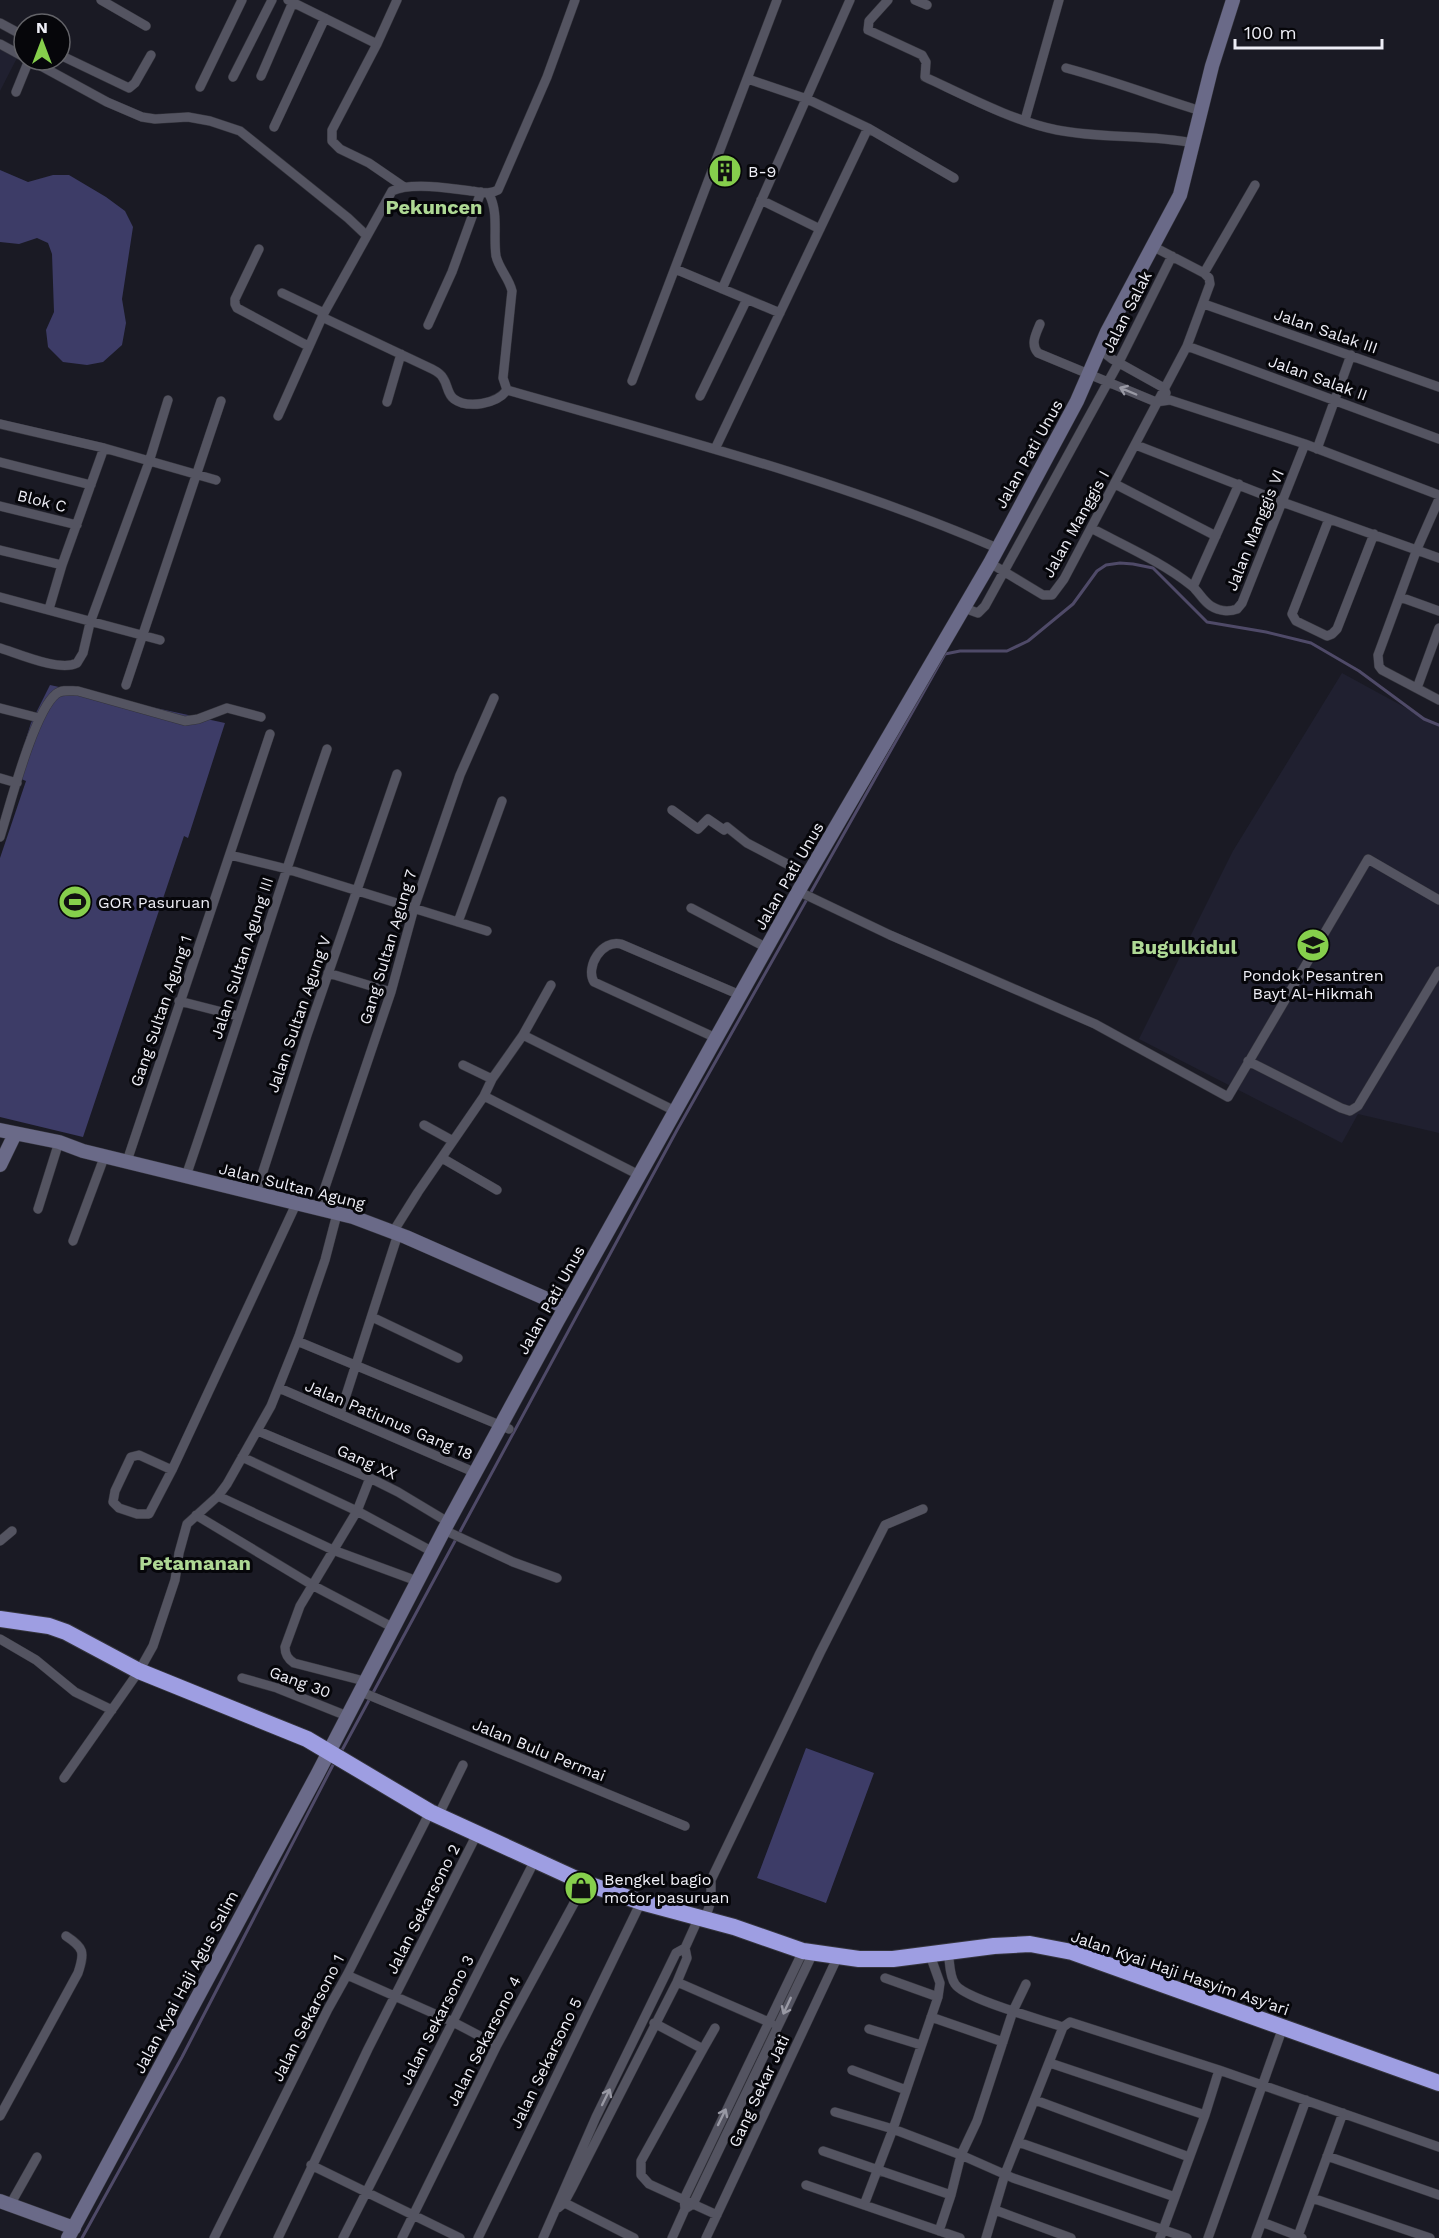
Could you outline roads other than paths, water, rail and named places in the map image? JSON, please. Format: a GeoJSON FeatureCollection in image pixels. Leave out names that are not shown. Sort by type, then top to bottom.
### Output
{"type":"FeatureCollection","features":[{"type":"Feature","properties":{"kind":"highway","name":"Jalan Kyai Haji Hasyim Asy'ari"},"geometry":{"type":"LineString","coordinates":[[1,1623],[49,1626],[66,1632],[139,1671],[306,1739],[434,1814],[585,1882],[640,1902],[760,1935],[808,1952],[837,1956],[893,1959],[994,1946],[1030,1944],[1072,1952],[1439,2083]]}},
{"type":"Feature","properties":{"kind":"main road","name":"Jalan Pati Unus"},"geometry":{"type":"LineString","coordinates":[[335,1755],[347,1716],[364,1690],[392,1628],[433,1552],[452,1532],[476,1473],[505,1427],[565,1307],[767,948],[805,894],[808,875],[997,567],[997,548],[1098,377],[1163,251],[1233,0]]}},
{"type":"Feature","properties":{"kind":"main road","name":"Jalan Sultan Agung"},"geometry":{"type":"LineString","coordinates":[[0,1130],[58,1142],[83,1151],[345,1215],[395,1233],[565,1307]]}},
{"type":"Feature","properties":{"kind":"main road"},"geometry":{"type":"LineString","coordinates":[[0,1165],[15,1134]]}},
{"type":"Feature","properties":{"kind":"main road","name":"Jalan Kyai Haji Agus Salim"},"geometry":{"type":"LineString","coordinates":[[71,2233],[335,1755]]}},
{"type":"Feature","properties":{"kind":"main road"},"geometry":{"type":"LineString","coordinates":[[5,2203],[71,2233]]}},
{"type":"Feature","properties":{"kind":"street"},"geometry":{"type":"LineString","coordinates":[[101,0],[146,26]]}},
{"type":"Feature","properties":{"kind":"street"},"geometry":{"type":"LineString","coordinates":[[200,87],[243,0]]}},
{"type":"Feature","properties":{"kind":"street"},"geometry":{"type":"LineString","coordinates":[[233,77],[272,0]]}},
{"type":"Feature","properties":{"kind":"street"},"geometry":{"type":"LineString","coordinates":[[397,0],[332,130],[331,139],[340,149],[369,163],[404,187]]}},
{"type":"Feature","properties":{"kind":"street"},"geometry":{"type":"LineString","coordinates":[[278,416],[323,315],[389,194],[404,187],[485,193],[498,190],[547,77],[576,0]]}},
{"type":"Feature","properties":{"kind":"street"},"geometry":{"type":"LineString","coordinates":[[632,381],[777,0]]}},
{"type":"Feature","properties":{"kind":"street"},"geometry":{"type":"LineString","coordinates":[[722,288],[850,0]]}},
{"type":"Feature","properties":{"kind":"street"},"geometry":{"type":"LineString","coordinates":[[888,0],[869,21],[868,30],[922,55],[926,62],[925,77],[1038,126],[1083,134],[1155,137],[1193,143]]}},
{"type":"Feature","properties":{"kind":"street"},"geometry":{"type":"LineString","coordinates":[[915,0],[927,5]]}},
{"type":"Feature","properties":{"kind":"street"},"geometry":{"type":"LineString","coordinates":[[1025,120],[1059,0]]}},
{"type":"Feature","properties":{"kind":"street"},"geometry":{"type":"LineString","coordinates":[[261,76],[290,1],[377,44]]}},
{"type":"Feature","properties":{"kind":"street"},"geometry":{"type":"LineString","coordinates":[[274,127],[325,18]]}},
{"type":"Feature","properties":{"kind":"street"},"geometry":{"type":"LineString","coordinates":[[72,61],[129,88],[135,83],[151,55]]}},
{"type":"Feature","properties":{"kind":"street"},"geometry":{"type":"LineString","coordinates":[[1066,68],[1107,79],[1201,111]]}},
{"type":"Feature","properties":{"kind":"street"},"geometry":{"type":"LineString","coordinates":[[16,92],[24,72]]}},
{"type":"Feature","properties":{"kind":"street"},"geometry":{"type":"LineString","coordinates":[[51,72],[107,102],[142,117],[199,119],[228,125],[240,131],[366,235]]}},
{"type":"Feature","properties":{"kind":"street"},"geometry":{"type":"LineString","coordinates":[[748,79],[807,99],[868,128],[954,178]]}},
{"type":"Feature","properties":{"kind":"street"},"geometry":{"type":"LineString","coordinates":[[715,449],[868,128]]}},
{"type":"Feature","properties":{"kind":"street"},"geometry":{"type":"LineString","coordinates":[[1163,251],[1204,273],[1256,185]]}},
{"type":"Feature","properties":{"kind":"street"},"geometry":{"type":"LineString","coordinates":[[428,325],[485,193]]}},
{"type":"Feature","properties":{"kind":"street"},"geometry":{"type":"LineString","coordinates":[[485,193],[495,215],[496,257],[508,278],[512,291],[503,378],[507,390]]}},
{"type":"Feature","properties":{"kind":"street"},"geometry":{"type":"LineString","coordinates":[[761,200],[820,229]]}},
{"type":"Feature","properties":{"kind":"street"},"geometry":{"type":"LineString","coordinates":[[259,249],[235,298],[237,308],[308,346]]}},
{"type":"Feature","properties":{"kind":"street","name":"Jalan Salak"},"geometry":{"type":"LineString","coordinates":[[997,567],[1163,251]]}},
{"type":"Feature","properties":{"kind":"street"},"geometry":{"type":"LineString","coordinates":[[675,269],[780,313]]}},
{"type":"Feature","properties":{"kind":"street","name":"Jalan Manggis I"},"geometry":{"type":"LineString","coordinates":[[997,567],[1043,595],[1052,595],[1064,579],[1187,346],[1204,304],[1210,281],[1204,273]]}},
{"type":"Feature","properties":{"kind":"street"},"geometry":{"type":"LineString","coordinates":[[282,293],[432,369],[443,376],[450,395],[456,400],[474,403],[495,400],[507,390]]}},
{"type":"Feature","properties":{"kind":"street"},"geometry":{"type":"LineString","coordinates":[[700,396],[747,299]]}},
{"type":"Feature","properties":{"kind":"street","name":"Jalan Salak III"},"geometry":{"type":"LineString","coordinates":[[1204,304],[1439,387]]}},
{"type":"Feature","properties":{"kind":"street"},"geometry":{"type":"LineString","coordinates":[[1040,324],[1034,340],[1035,350],[1038,353],[1156,402],[1170,400],[1305,444],[1439,497],[1378,655],[1378,662],[1382,669],[1439,700]]}},
{"type":"Feature","properties":{"kind":"street","name":"Jalan Salak II"},"geometry":{"type":"LineString","coordinates":[[1187,346],[1439,439]]}},
{"type":"Feature","properties":{"kind":"street"},"geometry":{"type":"LineString","coordinates":[[387,402],[401,354]]}},
{"type":"Feature","properties":{"kind":"street"},"geometry":{"type":"LineString","coordinates":[[1317,449],[1351,355]]}},
{"type":"Feature","properties":{"kind":"street"},"geometry":{"type":"LineString","coordinates":[[1109,356],[1164,388],[1170,400]]}},
{"type":"Feature","properties":{"kind":"street"},"geometry":{"type":"LineString","coordinates":[[507,390],[715,449],[939,523],[997,548]]}},
{"type":"Feature","properties":{"kind":"street"},"geometry":{"type":"LineString","coordinates":[[0,648],[54,664],[72,666],[78,663],[90,623],[149,462],[168,400]]}},
{"type":"Feature","properties":{"kind":"street"},"geometry":{"type":"LineString","coordinates":[[126,685],[221,401]]}},
{"type":"Feature","properties":{"kind":"street"},"geometry":{"type":"LineString","coordinates":[[0,424],[104,448],[216,480]]}},
{"type":"Feature","properties":{"kind":"street","name":"Jalan Manggis VI"},"geometry":{"type":"LineString","coordinates":[[1193,587],[1211,606],[1223,610],[1238,609],[1305,444]]}},
{"type":"Feature","properties":{"kind":"street"},"geometry":{"type":"LineString","coordinates":[[1136,445],[1282,502],[1439,558]]}},
{"type":"Feature","properties":{"kind":"street"},"geometry":{"type":"LineString","coordinates":[[49,609],[62,565],[104,448]]}},
{"type":"Feature","properties":{"kind":"street"},"geometry":{"type":"LineString","coordinates":[[0,462],[91,485]]}},
{"type":"Feature","properties":{"kind":"street"},"geometry":{"type":"LineString","coordinates":[[1115,484],[1216,536]]}},
{"type":"Feature","properties":{"kind":"street"},"geometry":{"type":"LineString","coordinates":[[1091,528],[1146,556],[1193,587],[1239,484]]}},
{"type":"Feature","properties":{"kind":"street","name":"Blok C"},"geometry":{"type":"LineString","coordinates":[[0,506],[77,525]]}},
{"type":"Feature","properties":{"kind":"street"},"geometry":{"type":"LineString","coordinates":[[1329,519],[1292,614],[1296,621],[1327,636],[1337,629],[1374,534]]}},
{"type":"Feature","properties":{"kind":"street"},"geometry":{"type":"LineString","coordinates":[[0,550],[62,565]]}},
{"type":"Feature","properties":{"kind":"street"},"geometry":{"type":"LineString","coordinates":[[0,597],[160,640]]}},
{"type":"Feature","properties":{"kind":"street"},"geometry":{"type":"LineString","coordinates":[[1400,597],[1439,611]]}},
{"type":"Feature","properties":{"kind":"street"},"geometry":{"type":"LineString","coordinates":[[1417,688],[1439,628]]}},
{"type":"Feature","properties":{"kind":"street"},"geometry":{"type":"LineString","coordinates":[[0,837],[10,781],[34,717],[56,694],[66,690],[78,691],[184,721],[198,719],[227,708],[261,717]]}},
{"type":"Feature","properties":{"kind":"street","name":"Gang Sultan Agung 7"},"geometry":{"type":"LineString","coordinates":[[318,1208],[392,992],[414,908],[460,775],[494,698]]}},
{"type":"Feature","properties":{"kind":"street"},"geometry":{"type":"LineString","coordinates":[[0,708],[34,717]]}},
{"type":"Feature","properties":{"kind":"street","name":"Gang Sultan Agung 1"},"geometry":{"type":"LineString","coordinates":[[126,1161],[270,734]]}},
{"type":"Feature","properties":{"kind":"street","name":"Jalan Sultan Agung III"},"geometry":{"type":"LineString","coordinates":[[186,1176],[327,749]]}},
{"type":"Feature","properties":{"kind":"street","name":"Jalan Sultan Agung V"},"geometry":{"type":"LineString","coordinates":[[256,1193],[328,973],[397,774]]}},
{"type":"Feature","properties":{"kind":"street"},"geometry":{"type":"LineString","coordinates":[[458,922],[502,801]]}},
{"type":"Feature","properties":{"kind":"street"},"geometry":{"type":"LineString","coordinates":[[672,810],[698,829],[708,819],[724,830],[727,827],[747,843],[808,875]]}},
{"type":"Feature","properties":{"kind":"street"},"geometry":{"type":"LineString","coordinates":[[230,855],[287,869],[487,932]]}},
{"type":"Feature","properties":{"kind":"street"},"geometry":{"type":"LineString","coordinates":[[805,894],[890,935],[1095,1024],[1228,1096],[1368,859],[1439,900]]}},
{"type":"Feature","properties":{"kind":"street"},"geometry":{"type":"LineString","coordinates":[[691,908],[767,948]]}},
{"type":"Feature","properties":{"kind":"street"},"geometry":{"type":"LineString","coordinates":[[716,1038],[594,982],[591,970],[598,955],[607,944],[615,942],[740,995]]}},
{"type":"Feature","properties":{"kind":"street"},"geometry":{"type":"LineString","coordinates":[[1248,1061],[1350,1111],[1358,1106],[1439,971]]}},
{"type":"Feature","properties":{"kind":"street"},"geometry":{"type":"LineString","coordinates":[[328,973],[392,992]]}},
{"type":"Feature","properties":{"kind":"street"},"geometry":{"type":"LineString","coordinates":[[340,1414],[372,1317],[395,1233],[484,1096],[492,1079],[523,1035],[551,985]]}},
{"type":"Feature","properties":{"kind":"street"},"geometry":{"type":"LineString","coordinates":[[179,1001],[238,1016]]}},
{"type":"Feature","properties":{"kind":"street"},"geometry":{"type":"LineString","coordinates":[[523,1035],[675,1111]]}},
{"type":"Feature","properties":{"kind":"street"},"geometry":{"type":"LineString","coordinates":[[463,1065],[492,1079]]}},
{"type":"Feature","properties":{"kind":"street"},"geometry":{"type":"LineString","coordinates":[[484,1096],[639,1176]]}},
{"type":"Feature","properties":{"kind":"street"},"geometry":{"type":"LineString","coordinates":[[424,1125],[453,1142]]}},
{"type":"Feature","properties":{"kind":"street"},"geometry":{"type":"LineString","coordinates":[[38,1209],[58,1142]]}},
{"type":"Feature","properties":{"kind":"street"},"geometry":{"type":"LineString","coordinates":[[74,1241],[105,1155]]}},
{"type":"Feature","properties":{"kind":"street"},"geometry":{"type":"LineString","coordinates":[[442,1158],[496,1190]]}},
{"type":"Feature","properties":{"kind":"street"},"geometry":{"type":"LineString","coordinates":[[172,1470],[135,1455],[128,1461],[112,1497],[113,1502],[119,1508],[137,1514],[149,1514],[172,1470],[297,1202]]}},
{"type":"Feature","properties":{"kind":"street"},"geometry":{"type":"LineString","coordinates":[[64,1778],[139,1671],[153,1646],[175,1580],[188,1524],[218,1496],[263,1434],[303,1344],[325,1260],[345,1215]]}},
{"type":"Feature","properties":{"kind":"street"},"geometry":{"type":"LineString","coordinates":[[372,1317],[458,1358]]}},
{"type":"Feature","properties":{"kind":"street"},"geometry":{"type":"LineString","coordinates":[[303,1344],[505,1427]]}},
{"type":"Feature","properties":{"kind":"street","name":"Jalan Patiunus Gang 18"},"geometry":{"type":"LineString","coordinates":[[284,1390],[476,1473]]}},
{"type":"Feature","properties":{"kind":"street","name":"Gang XX"},"geometry":{"type":"LineString","coordinates":[[263,1434],[370,1478],[398,1492],[452,1532],[513,1562],[557,1578]]}},
{"type":"Feature","properties":{"kind":"street"},"geometry":{"type":"LineString","coordinates":[[246,1459],[357,1511],[433,1552]]}},
{"type":"Feature","properties":{"kind":"street"},"geometry":{"type":"LineString","coordinates":[[314,1586],[357,1511],[370,1478]]}},
{"type":"Feature","properties":{"kind":"street"},"geometry":{"type":"LineString","coordinates":[[218,1496],[333,1550],[417,1581]]}},
{"type":"Feature","properties":{"kind":"street"},"geometry":{"type":"LineString","coordinates":[[585,2154],[596,2117],[676,1953],[685,1948],[711,1900],[711,1880],[820,1653],[885,1525],[923,1509]]}},
{"type":"Feature","properties":{"kind":"street"},"geometry":{"type":"LineString","coordinates":[[196,1515],[314,1586],[392,1628]]}},
{"type":"Feature","properties":{"kind":"street"},"geometry":{"type":"LineString","coordinates":[[0,1541],[12,1531]]}},
{"type":"Feature","properties":{"kind":"street","name":"Jalan Bulu Permai"},"geometry":{"type":"LineString","coordinates":[[314,1586],[300,1606],[285,1647],[285,1653],[294,1663],[364,1690],[382,1702],[685,1826]]}},
{"type":"Feature","properties":{"kind":"street"},"geometry":{"type":"LineString","coordinates":[[0,1639],[36,1660],[75,1692],[112,1710]]}},
{"type":"Feature","properties":{"kind":"street","name":"Gang 30"},"geometry":{"type":"LineString","coordinates":[[242,1678],[277,1688],[347,1716]]}},
{"type":"Feature","properties":{"kind":"street","name":"Jalan Sekarsono 1"},"geometry":{"type":"LineString","coordinates":[[214,2238],[312,2039],[463,1765]]}},
{"type":"Feature","properties":{"kind":"street","name":"Jalan Sekarsono 2"},"geometry":{"type":"LineString","coordinates":[[395,1996],[477,1834]]}},
{"type":"Feature","properties":{"kind":"street","name":"Jalan Sekarsono 3"},"geometry":{"type":"LineString","coordinates":[[342,2238],[535,1860]]}},
{"type":"Feature","properties":{"kind":"street","name":"Jalan Sekarsono 4"},"geometry":{"type":"LineString","coordinates":[[402,2238],[497,2045],[585,1882]]}},
{"type":"Feature","properties":{"kind":"street","name":"Jalan Sekarsono 5"},"geometry":{"type":"LineString","coordinates":[[478,2238],[640,1902]]}},
{"type":"Feature","properties":{"kind":"street"},"geometry":{"type":"LineString","coordinates":[[0,2116],[78,1973],[83,1959],[82,1950],[66,1936]]}},
{"type":"Feature","properties":{"kind":"street"},"geometry":{"type":"LineString","coordinates":[[543,2238],[585,2154],[606,2122],[654,2023],[677,1982],[687,1958],[685,1948]]}},
{"type":"Feature","properties":{"kind":"street"},"geometry":{"type":"LineString","coordinates":[[672,2238],[768,2021],[808,1952]]}},
{"type":"Feature","properties":{"kind":"street"},"geometry":{"type":"LineString","coordinates":[[712,2150],[753,2078],[778,2026],[808,1952]]}},
{"type":"Feature","properties":{"kind":"street"},"geometry":{"type":"LineString","coordinates":[[948,1952],[953,1980],[960,1990],[1063,2027]]}},
{"type":"Feature","properties":{"kind":"street"},"geometry":{"type":"LineString","coordinates":[[864,2205],[893,2129],[938,1997],[940,1983],[930,1955]]}},
{"type":"Feature","properties":{"kind":"street","name":"Gang Sekar Jati"},"geometry":{"type":"LineString","coordinates":[[706,2238],[837,1956]]}},
{"type":"Feature","properties":{"kind":"street"},"geometry":{"type":"LineString","coordinates":[[347,1975],[453,2022],[497,2045]]}},
{"type":"Feature","properties":{"kind":"street"},"geometry":{"type":"LineString","coordinates":[[885,1978],[938,1997]]}},
{"type":"Feature","properties":{"kind":"street"},"geometry":{"type":"LineString","coordinates":[[940,1983],[953,1980]]}},
{"type":"Feature","properties":{"kind":"street"},"geometry":{"type":"LineString","coordinates":[[677,1982],[778,2026]]}},
{"type":"Feature","properties":{"kind":"street"},"geometry":{"type":"LineString","coordinates":[[939,2231],[961,2155],[977,2121],[1014,2011],[1026,1984]]}},
{"type":"Feature","properties":{"kind":"street"},"geometry":{"type":"LineString","coordinates":[[278,2238],[311,2165],[395,1996]]}},
{"type":"Feature","properties":{"kind":"street"},"geometry":{"type":"LineString","coordinates":[[931,2017],[1003,2042]]}},
{"type":"Feature","properties":{"kind":"street"},"geometry":{"type":"LineString","coordinates":[[986,2238],[1005,2175],[1066,2023],[1075,2022],[1439,2147]]}},
{"type":"Feature","properties":{"kind":"street"},"geometry":{"type":"LineString","coordinates":[[654,2023],[703,2049]]}},
{"type":"Feature","properties":{"kind":"street"},"geometry":{"type":"LineString","coordinates":[[1208,2238],[1283,2027]]}},
{"type":"Feature","properties":{"kind":"street"},"geometry":{"type":"LineString","coordinates":[[715,2028],[641,2161],[641,2175],[644,2180],[687,2204],[717,2215]]}},
{"type":"Feature","properties":{"kind":"street"},"geometry":{"type":"LineString","coordinates":[[868,2029],[921,2045]]}},
{"type":"Feature","properties":{"kind":"street"},"geometry":{"type":"LineString","coordinates":[[636,2035],[646,2040]]}},
{"type":"Feature","properties":{"kind":"street"},"geometry":{"type":"LineString","coordinates":[[1050,2063],[1205,2115]]}},
{"type":"Feature","properties":{"kind":"street"},"geometry":{"type":"LineString","coordinates":[[852,2070],[906,2090]]}},
{"type":"Feature","properties":{"kind":"street"},"geometry":{"type":"LineString","coordinates":[[1161,2234],[1205,2115],[1219,2070]]}},
{"type":"Feature","properties":{"kind":"street"},"geometry":{"type":"LineString","coordinates":[[743,2074],[753,2078]]}},
{"type":"Feature","properties":{"kind":"street"},"geometry":{"type":"LineString","coordinates":[[1035,2100],[1190,2157]]}},
{"type":"Feature","properties":{"kind":"street"},"geometry":{"type":"LineString","coordinates":[[1256,2238],[1306,2100]]}},
{"type":"Feature","properties":{"kind":"street"},"geometry":{"type":"LineString","coordinates":[[835,2112],[893,2129],[1005,2175],[1161,2234],[1187,2238]]}},
{"type":"Feature","properties":{"kind":"street"},"geometry":{"type":"LineString","coordinates":[[1262,2222],[1300,2237],[1343,2113]]}},
{"type":"Feature","properties":{"kind":"street"},"geometry":{"type":"LineString","coordinates":[[596,2117],[606,2122]]}},
{"type":"Feature","properties":{"kind":"street"},"geometry":{"type":"LineString","coordinates":[[1018,2142],[1175,2197]]}},
{"type":"Feature","properties":{"kind":"street"},"geometry":{"type":"LineString","coordinates":[[823,2151],[951,2195]]}},
{"type":"Feature","properties":{"kind":"street"},"geometry":{"type":"LineString","coordinates":[[1327,2156],[1439,2195]]}},
{"type":"Feature","properties":{"kind":"street"},"geometry":{"type":"LineString","coordinates":[[5,2203],[37,2157]]}},
{"type":"Feature","properties":{"kind":"street"},"geometry":{"type":"LineString","coordinates":[[311,2165],[459,2238]]}},
{"type":"Feature","properties":{"kind":"street"},"geometry":{"type":"LineString","coordinates":[[806,2185],[960,2238]]}},
{"type":"Feature","properties":{"kind":"street"},"geometry":{"type":"LineString","coordinates":[[1312,2199],[1430,2238]]}},
{"type":"Feature","properties":{"kind":"street"},"geometry":{"type":"LineString","coordinates":[[560,2204],[634,2238]]}},
{"type":"Feature","properties":{"kind":"street"},"geometry":{"type":"LineString","coordinates":[[995,2210],[1071,2238]]}},
{"type":"Feature","properties":{"kind":"waterway"},"geometry":{"type":"LineString","coordinates":[[341,1752],[677,1130],[945,654],[960,651],[1007,651],[1028,641],[1073,604],[1097,571],[1106,565],[1133,564],[1153,568],[1207,622],[1266,632],[1311,643],[1359,671],[1424,719],[1439,725]]}},
{"type":"Feature","properties":{"kind":"waterway"},"geometry":{"type":"LineString","coordinates":[[82,2238],[182,2057],[334,1763]]}},
{"type":"Feature","properties":{"kind":"place","name":"B-9"},"geometry":{"type":"Point","coordinates":[725,171]}},
{"type":"Feature","properties":{"kind":"place","name":"GOR Pasuruan"},"geometry":{"type":"Point","coordinates":[75,902]}},
{"type":"Feature","properties":{"kind":"place","name":"Pondok Pesantren Bayt Al-Hikmah"},"geometry":{"type":"Point","coordinates":[1313,945]}},
{"type":"Feature","properties":{"kind":"place","name":"Bengkel bagio motor pasuruan"},"geometry":{"type":"Point","coordinates":[581,1888]}},
{"type":"Feature","properties":{"kind":"district","name":"Pekuncen"},"geometry":{"type":"Point","coordinates":[434,207]}},
{"type":"Feature","properties":{"kind":"district","name":"Bugulkidul"},"geometry":{"type":"Point","coordinates":[1184,947]}},
{"type":"Feature","properties":{"kind":"district","name":"Petamanan"},"geometry":{"type":"Point","coordinates":[195,1563]}}]}
